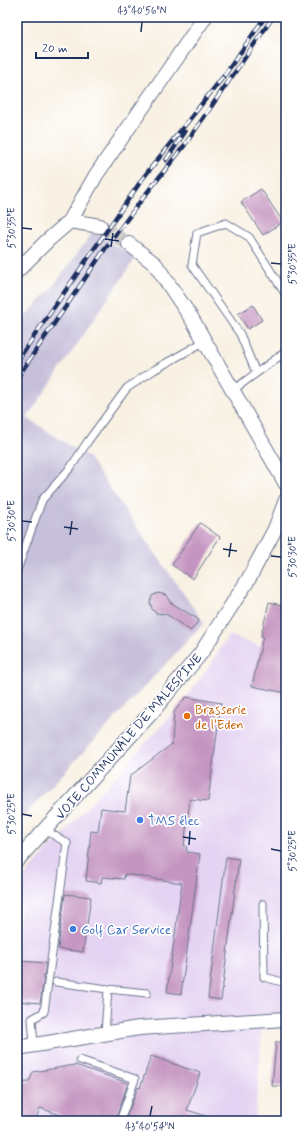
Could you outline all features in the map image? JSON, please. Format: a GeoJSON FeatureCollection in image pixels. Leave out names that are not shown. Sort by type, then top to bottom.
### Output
{"type":"FeatureCollection","features":[{"type":"Feature","properties":{"kind":"street"},"geometry":{"type":"LineString","coordinates":[[17,271],[47,241],[70,221],[96,175],[205,17]]}},
{"type":"Feature","properties":{"kind":"street"},"geometry":{"type":"LineString","coordinates":[[70,221],[100,226]]}},
{"type":"Feature","properties":{"kind":"street"},"geometry":{"type":"LineString","coordinates":[[129,244],[155,264],[192,319],[286,484]]}},
{"type":"Feature","properties":{"kind":"street","name":"VOIE COMMUNALE DE MALESPINE"},"geometry":{"type":"LineString","coordinates":[[17,860],[152,712],[201,653],[248,580],[274,529],[286,500]]}},
{"type":"Feature","properties":{"kind":"street"},"geometry":{"type":"LineString","coordinates":[[17,1048],[139,1028],[286,1019]]}},
{"type":"Feature","properties":{"kind":"lane"},"geometry":{"type":"LineString","coordinates":[[256,373],[240,334],[192,265],[197,233],[226,224],[249,238],[286,295]]}},
{"type":"Feature","properties":{"kind":"lane"},"geometry":{"type":"LineString","coordinates":[[17,570],[42,500],[71,467],[127,388],[154,370],[205,341]]}},
{"type":"Feature","properties":{"kind":"lane"},"geometry":{"type":"LineString","coordinates":[[233,390],[286,350]]}},
{"type":"Feature","properties":{"kind":"lane"},"geometry":{"type":"LineString","coordinates":[[34,1045],[32,1019],[44,1012],[67,843],[45,830]]}},
{"type":"Feature","properties":{"kind":"lane"},"geometry":{"type":"LineString","coordinates":[[263,904],[264,977],[286,983]]}},
{"type":"Feature","properties":{"kind":"lane"},"geometry":{"type":"LineString","coordinates":[[56,982],[147,993]]}},
{"type":"Feature","properties":{"kind":"lane"},"geometry":{"type":"LineString","coordinates":[[105,1034],[108,989]]}},
{"type":"Feature","properties":{"kind":"lane"},"geometry":{"type":"LineString","coordinates":[[80,1060],[134,1079],[120,1121]]}},
{"type":"Feature","properties":{"kind":"shaded area"},"geometry":{"type":"Polygon","coordinates":[[[93,232],[129,253],[135,259],[27,418],[89,458],[204,623],[17,823],[17,325],[52,288],[93,232]]]}},
{"type":"Feature","properties":{"kind":"shaded area"},"geometry":{"type":"Polygon","coordinates":[[[229,635],[261,647],[286,652],[286,1028],[262,1030],[255,1121],[17,1121],[17,947],[21,908],[19,882],[174,712],[207,670],[229,635]]]}},
{"type":"Feature","properties":{"kind":"building"},"geometry":{"type":"Polygon","coordinates":[[[261,189],[283,222],[263,235],[241,202],[261,189]]]}},
{"type":"Feature","properties":{"kind":"building"},"geometry":{"type":"Polygon","coordinates":[[[253,305],[262,320],[248,329],[238,314],[253,305]]]}},
{"type":"Feature","properties":{"kind":"building"},"geometry":{"type":"Polygon","coordinates":[[[200,523],[220,537],[193,579],[172,565],[200,523]]]}},
{"type":"Feature","properties":{"kind":"building"},"geometry":{"type":"Polygon","coordinates":[[[158,593],[166,595],[170,602],[199,620],[191,631],[166,614],[156,613],[152,609],[150,602],[152,596],[158,593]]]}},
{"type":"Feature","properties":{"kind":"building"},"geometry":{"type":"Polygon","coordinates":[[[269,602],[286,606],[286,693],[252,686],[269,602]]]}},
{"type":"Feature","properties":{"kind":"building"},"geometry":{"type":"Polygon","coordinates":[[[186,697],[221,703],[208,801],[190,799],[184,846],[186,846],[187,852],[200,854],[181,994],[167,992],[182,883],[125,874],[124,879],[102,877],[101,883],[86,881],[91,831],[98,832],[101,808],[125,811],[130,776],[172,744],[174,712],[186,697]]]}},
{"type":"Feature","properties":{"kind":"building"},"geometry":{"type":"Polygon","coordinates":[[[226,857],[239,859],[221,1000],[208,998],[226,857]]]}},
{"type":"Feature","properties":{"kind":"building"},"geometry":{"type":"Polygon","coordinates":[[[65,894],[91,897],[83,952],[58,949],[65,894]]]}},
{"type":"Feature","properties":{"kind":"building"},"geometry":{"type":"Polygon","coordinates":[[[20,961],[46,963],[40,1003],[17,1001],[20,961]]]}},
{"type":"Feature","properties":{"kind":"building"},"geometry":{"type":"Polygon","coordinates":[[[276,1042],[286,1042],[286,1086],[272,1086],[276,1042]]]}},
{"type":"Feature","properties":{"kind":"building"},"geometry":{"type":"Polygon","coordinates":[[[151,1056],[200,1073],[187,1110],[212,1118],[212,1121],[125,1121],[138,1087],[140,1088],[151,1056]]]}},
{"type":"Feature","properties":{"kind":"building"},"geometry":{"type":"Polygon","coordinates":[[[75,1065],[128,1083],[115,1121],[77,1121],[40,1108],[35,1121],[17,1121],[17,1083],[29,1082],[33,1072],[75,1065]]]}},
{"type":"Feature","properties":{"kind":"tunnel"},"geometry":{"type":"LineString","coordinates":[[100,226],[129,244]]}},
{"type":"Feature","properties":{"kind":"railway"},"geometry":{"type":"LineString","coordinates":[[224,76],[265,17]]}},
{"type":"Feature","properties":{"kind":"railway"},"geometry":{"type":"LineString","coordinates":[[17,378],[105,249],[184,146],[273,17]]}},
{"type":"Feature","properties":{"kind":"railway"},"geometry":{"type":"LineString","coordinates":[[17,361],[143,178],[227,72]]}},
{"type":"Feature","properties":{"kind":"railway"},"geometry":{"type":"LineString","coordinates":[[166,160],[185,132]]}},
{"type":"Feature","properties":{"kind":"place","name":"Brasserie de l'Eden"},"geometry":{"type":"Point","coordinates":[187,716]}},
{"type":"Feature","properties":{"kind":"place","name":"TMS élec"},"geometry":{"type":"Point","coordinates":[140,820]}},
{"type":"Feature","properties":{"kind":"place","name":"Golf Car Service"},"geometry":{"type":"Point","coordinates":[73,929]}}]}
